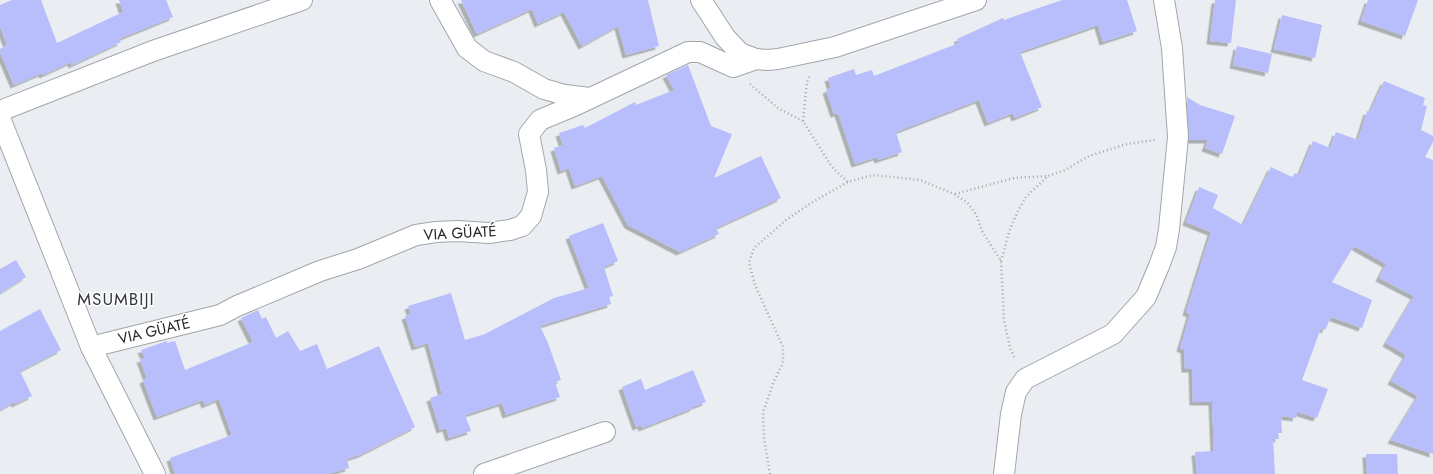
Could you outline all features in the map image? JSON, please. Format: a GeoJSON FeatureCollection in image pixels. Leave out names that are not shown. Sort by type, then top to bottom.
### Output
{"type":"FeatureCollection","features":[{"type":"Feature","properties":{"kind":"street"},"geometry":{"type":"LineString","coordinates":[[0,111],[153,51],[302,0]]}},
{"type":"Feature","properties":{"kind":"street"},"geometry":{"type":"LineString","coordinates":[[440,0],[467,48],[484,61],[514,72],[544,89],[565,95],[590,98]]}},
{"type":"Feature","properties":{"kind":"street"},"geometry":{"type":"LineString","coordinates":[[701,0],[725,36],[740,53],[756,59]]}},
{"type":"Feature","properties":{"kind":"street"},"geometry":{"type":"LineString","coordinates":[[733,67],[756,59],[778,59],[835,47],[976,0]]}},
{"type":"Feature","properties":{"kind":"street"},"geometry":{"type":"LineString","coordinates":[[1004,474],[1011,414],[1016,392],[1025,379],[1113,334],[1146,297],[1159,266],[1167,241],[1169,229],[1178,137],[1172,48],[1164,0]]}},
{"type":"Feature","properties":{"kind":"street","name":"VIA GÜATÉ"},"geometry":{"type":"LineString","coordinates":[[92,347],[220,315],[237,306],[320,271],[416,235],[457,231],[489,233],[510,230],[522,226],[531,216],[538,192],[536,170],[529,134],[540,120],[688,52],[700,52],[733,67]]}},
{"type":"Feature","properties":{"kind":"street"},"geometry":{"type":"LineString","coordinates":[[0,118],[92,347],[155,474]]}},
{"type":"Feature","properties":{"kind":"street"},"geometry":{"type":"LineString","coordinates":[[484,474],[605,432]]}},
{"type":"Feature","properties":{"kind":"path"},"geometry":{"type":"LineString","coordinates":[[803,121],[807,82],[818,50]]}},
{"type":"Feature","properties":{"kind":"path"},"geometry":{"type":"LineString","coordinates":[[733,67],[746,81],[779,109],[803,121],[832,167],[848,182]]}},
{"type":"Feature","properties":{"kind":"path"},"geometry":{"type":"LineString","coordinates":[[954,194],[1014,178],[1048,176],[1065,170],[1089,156],[1127,144],[1178,137]]}},
{"type":"Feature","properties":{"kind":"path"},"geometry":{"type":"LineString","coordinates":[[770,474],[764,438],[763,412],[774,381],[783,363],[783,347],[755,284],[749,263],[754,248],[786,220],[811,202],[848,182],[873,175],[920,180],[954,194],[967,202],[976,214],[982,231],[1001,260]]}},
{"type":"Feature","properties":{"kind":"path"},"geometry":{"type":"LineString","coordinates":[[1025,379],[1010,348],[1004,320],[1001,260],[1010,229],[1018,211],[1026,197],[1048,176]]}},
{"type":"Feature","properties":{"kind":"building"},"geometry":{"type":"Polygon","coordinates":[[[12,0],[41,0],[57,43],[123,12],[119,0],[166,0],[173,17],[119,39],[121,42],[72,65],[71,62],[43,75],[42,73],[14,85],[0,52],[0,49],[7,45],[0,26],[0,5],[12,0]]]}},
{"type":"Feature","properties":{"kind":"building"},"geometry":{"type":"Polygon","coordinates":[[[461,0],[648,0],[659,46],[626,55],[618,26],[582,46],[564,12],[538,24],[532,9],[477,34],[461,0]]]}},
{"type":"Feature","properties":{"kind":"building"},"geometry":{"type":"Polygon","coordinates":[[[1062,0],[1127,0],[1137,31],[1103,42],[1098,25],[1020,52],[1042,107],[1015,118],[1013,113],[988,123],[979,100],[896,132],[902,152],[878,160],[877,157],[855,164],[838,113],[834,114],[826,90],[831,88],[828,78],[854,69],[856,75],[872,70],[874,76],[959,43],[957,39],[1003,18],[1004,20],[1062,0]]]}},
{"type":"Feature","properties":{"kind":"building"},"geometry":{"type":"Polygon","coordinates":[[[1215,0],[1236,0],[1231,43],[1210,41],[1215,0]]]}},
{"type":"Feature","properties":{"kind":"building"},"geometry":{"type":"Polygon","coordinates":[[[1368,0],[1418,0],[1405,36],[1361,21],[1368,0]]]}},
{"type":"Feature","properties":{"kind":"building"},"geometry":{"type":"Polygon","coordinates":[[[1282,15],[1322,25],[1315,58],[1274,49],[1282,15]]]}},
{"type":"Feature","properties":{"kind":"building"},"geometry":{"type":"Polygon","coordinates":[[[1237,46],[1272,54],[1268,73],[1233,65],[1237,46]]]}},
{"type":"Feature","properties":{"kind":"building"},"geometry":{"type":"Polygon","coordinates":[[[688,65],[711,126],[732,134],[714,178],[761,156],[781,198],[716,228],[719,234],[680,252],[628,225],[602,176],[575,186],[569,168],[561,171],[554,148],[563,145],[559,133],[583,125],[585,128],[635,102],[636,105],[674,90],[666,75],[688,65]]]}},
{"type":"Feature","properties":{"kind":"building"},"geometry":{"type":"Polygon","coordinates":[[[1384,81],[1425,98],[1423,105],[1427,106],[1421,130],[1433,136],[1433,142],[1425,157],[1433,160],[1433,454],[1391,440],[1418,396],[1391,381],[1406,355],[1386,343],[1414,296],[1379,278],[1386,264],[1354,246],[1332,282],[1372,300],[1362,328],[1331,317],[1325,330],[1321,328],[1302,380],[1328,389],[1317,418],[1297,412],[1296,418],[1281,416],[1282,433],[1278,433],[1279,439],[1273,439],[1275,474],[1197,474],[1195,452],[1214,451],[1212,402],[1193,402],[1192,369],[1185,369],[1184,350],[1180,348],[1190,314],[1186,312],[1211,232],[1186,222],[1199,187],[1218,195],[1213,208],[1243,225],[1271,167],[1292,177],[1295,173],[1299,175],[1313,141],[1330,148],[1336,132],[1358,140],[1367,111],[1370,112],[1384,81]]]}},
{"type":"Feature","properties":{"kind":"building"},"geometry":{"type":"Polygon","coordinates":[[[1187,97],[1200,105],[1235,116],[1222,154],[1205,148],[1208,140],[1189,140],[1187,97]]]}},
{"type":"Feature","properties":{"kind":"building"},"geometry":{"type":"Polygon","coordinates":[[[603,223],[618,261],[604,267],[613,296],[609,297],[611,304],[540,326],[548,343],[561,380],[555,382],[560,397],[506,415],[502,403],[465,415],[471,431],[449,438],[446,428],[440,430],[430,398],[442,394],[428,343],[415,347],[405,316],[411,314],[408,306],[451,293],[465,340],[485,334],[554,298],[589,288],[569,236],[603,223]]]}},
{"type":"Feature","properties":{"kind":"building"},"geometry":{"type":"Polygon","coordinates":[[[16,260],[26,277],[0,293],[0,269],[16,260]]]}},
{"type":"Feature","properties":{"kind":"building"},"geometry":{"type":"Polygon","coordinates":[[[40,309],[61,350],[20,371],[32,396],[15,404],[14,402],[0,410],[0,331],[40,309]]]}},
{"type":"Feature","properties":{"kind":"building"},"geometry":{"type":"Polygon","coordinates":[[[258,310],[262,319],[266,317],[276,338],[288,331],[300,351],[317,344],[327,369],[379,346],[415,427],[362,454],[347,459],[349,468],[328,474],[175,474],[170,458],[232,435],[219,399],[205,405],[203,400],[157,417],[143,380],[147,378],[140,359],[145,358],[141,350],[167,341],[167,343],[175,341],[185,370],[253,342],[241,318],[258,310]]]}},
{"type":"Feature","properties":{"kind":"building"},"geometry":{"type":"Polygon","coordinates":[[[693,370],[706,402],[642,428],[641,425],[636,427],[622,387],[641,379],[645,390],[693,370]]]}},
{"type":"Feature","properties":{"kind":"building"},"geometry":{"type":"Polygon","coordinates":[[[1366,454],[1397,454],[1398,474],[1367,474],[1366,454]]]}},
{"type":"Feature","properties":{"kind":"district","name":"MSUMBIJI"},"geometry":{"type":"Point","coordinates":[116,299]}}]}
